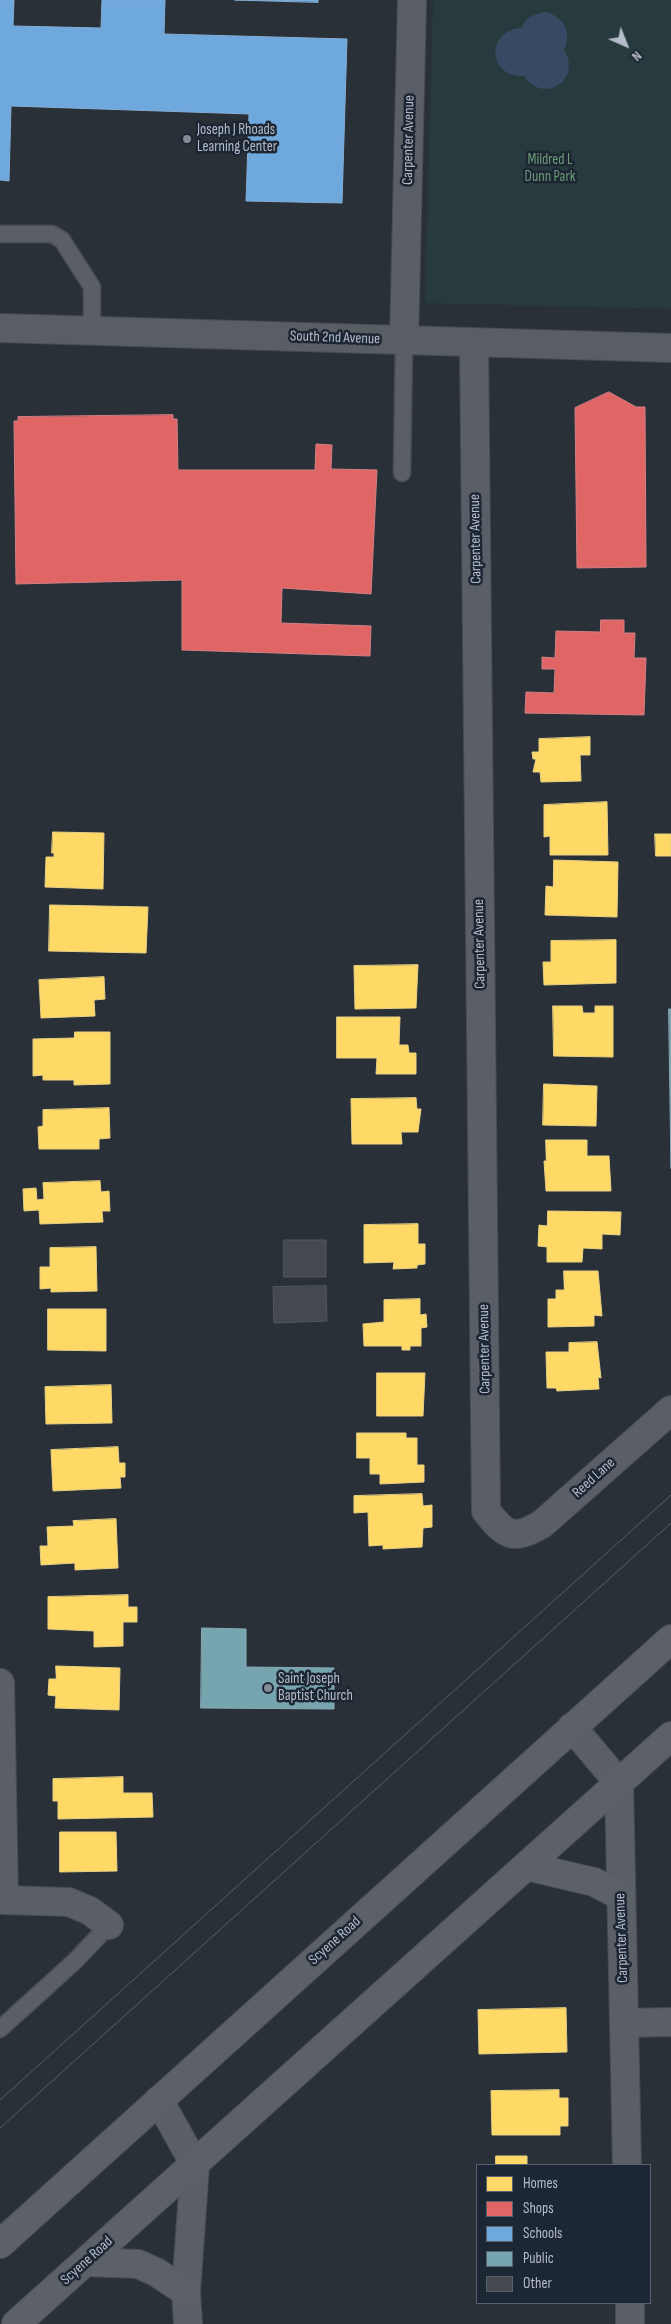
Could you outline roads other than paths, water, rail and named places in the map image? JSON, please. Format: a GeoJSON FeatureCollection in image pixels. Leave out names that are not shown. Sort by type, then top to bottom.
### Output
{"type":"FeatureCollection","features":[{"type":"Feature","properties":{"kind":"main road","name":"South 2nd Avenue"},"geometry":{"type":"LineString","coordinates":[[0,328],[92,329],[404,341],[671,348]]}},
{"type":"Feature","properties":{"kind":"main road","name":"Scyene Road"},"geometry":{"type":"LineString","coordinates":[[0,2244],[671,1639]]}},
{"type":"Feature","properties":{"kind":"main road","name":"Scyene Road"},"geometry":{"type":"LineString","coordinates":[[16,2324],[671,1736]]}},
{"type":"Feature","properties":{"kind":"main road"},"geometry":{"type":"LineString","coordinates":[[526,1866],[594,1882],[621,1896]]}},
{"type":"Feature","properties":{"kind":"main road"},"geometry":{"type":"LineString","coordinates":[[86,2262],[138,2264],[156,2272],[186,2292]]}},
{"type":"Feature","properties":{"kind":"street","name":"Carpenter Avenue"},"geometry":{"type":"LineString","coordinates":[[404,341],[412,0]]}},
{"type":"Feature","properties":{"kind":"street","name":"Carpenter Avenue"},"geometry":{"type":"LineString","coordinates":[[474,343],[486,1511],[497,1525],[511,1535]]}},
{"type":"Feature","properties":{"kind":"street","name":"Reed Lane"},"geometry":{"type":"LineString","coordinates":[[511,1535],[525,1534],[542,1524],[671,1410]]}},
{"type":"Feature","properties":{"kind":"street"},"geometry":{"type":"LineString","coordinates":[[0,1683],[2,1900],[69,1902],[90,1911],[109,1924]]}},
{"type":"Feature","properties":{"kind":"street"},"geometry":{"type":"LineString","coordinates":[[572,1727],[619,1782]]}},
{"type":"Feature","properties":{"kind":"street","name":"Carpenter Avenue"},"geometry":{"type":"LineString","coordinates":[[619,1782],[627,2164]]}},
{"type":"Feature","properties":{"kind":"street"},"geometry":{"type":"LineString","coordinates":[[625,2023],[671,2022]]}},
{"type":"Feature","properties":{"kind":"street"},"geometry":{"type":"LineString","coordinates":[[159,2100],[195,2165],[186,2292],[188,2324]]}},
{"type":"Feature","properties":{"kind":"street"},"geometry":{"type":"LineString","coordinates":[[630,2304],[630,2324]]}},
{"type":"Feature","properties":{"kind":"lane"},"geometry":{"type":"LineString","coordinates":[[0,234],[52,234],[62,240],[92,287],[92,329]]}},
{"type":"Feature","properties":{"kind":"lane"},"geometry":{"type":"LineString","coordinates":[[402,473],[404,341]]}},
{"type":"Feature","properties":{"kind":"lane"},"geometry":{"type":"LineString","coordinates":[[0,2029],[76,1961],[109,1924]]}},
{"type":"Feature","properties":{"kind":"water"},"geometry":{"type":"Polygon","coordinates":[[[547,12],[558,18],[565,27],[567,37],[564,50],[569,61],[565,79],[558,85],[550,88],[541,88],[532,84],[524,76],[512,75],[503,70],[496,54],[497,45],[501,37],[509,31],[521,28],[532,16],[547,12]]]}},
{"type":"Feature","properties":{"kind":"tram line"},"geometry":{"type":"LineString","coordinates":[[0,2100],[671,1495]]}},
{"type":"Feature","properties":{"kind":"tram line"},"geometry":{"type":"LineString","coordinates":[[0,2128],[671,1523]]}},
{"type":"Feature","properties":{"kind":"place","name":"Joseph J Rhoads Learning Center"},"geometry":{"type":"Point","coordinates":[187,139]}},
{"type":"Feature","properties":{"kind":"place","name":"Saint Joseph Baptist Church"},"geometry":{"type":"Point","coordinates":[268,1688]}},
{"type":"Feature","properties":{"kind":"park label","name":"Mildred L Dunn Park"},"geometry":{"type":"Point","coordinates":[550,168]}}]}
